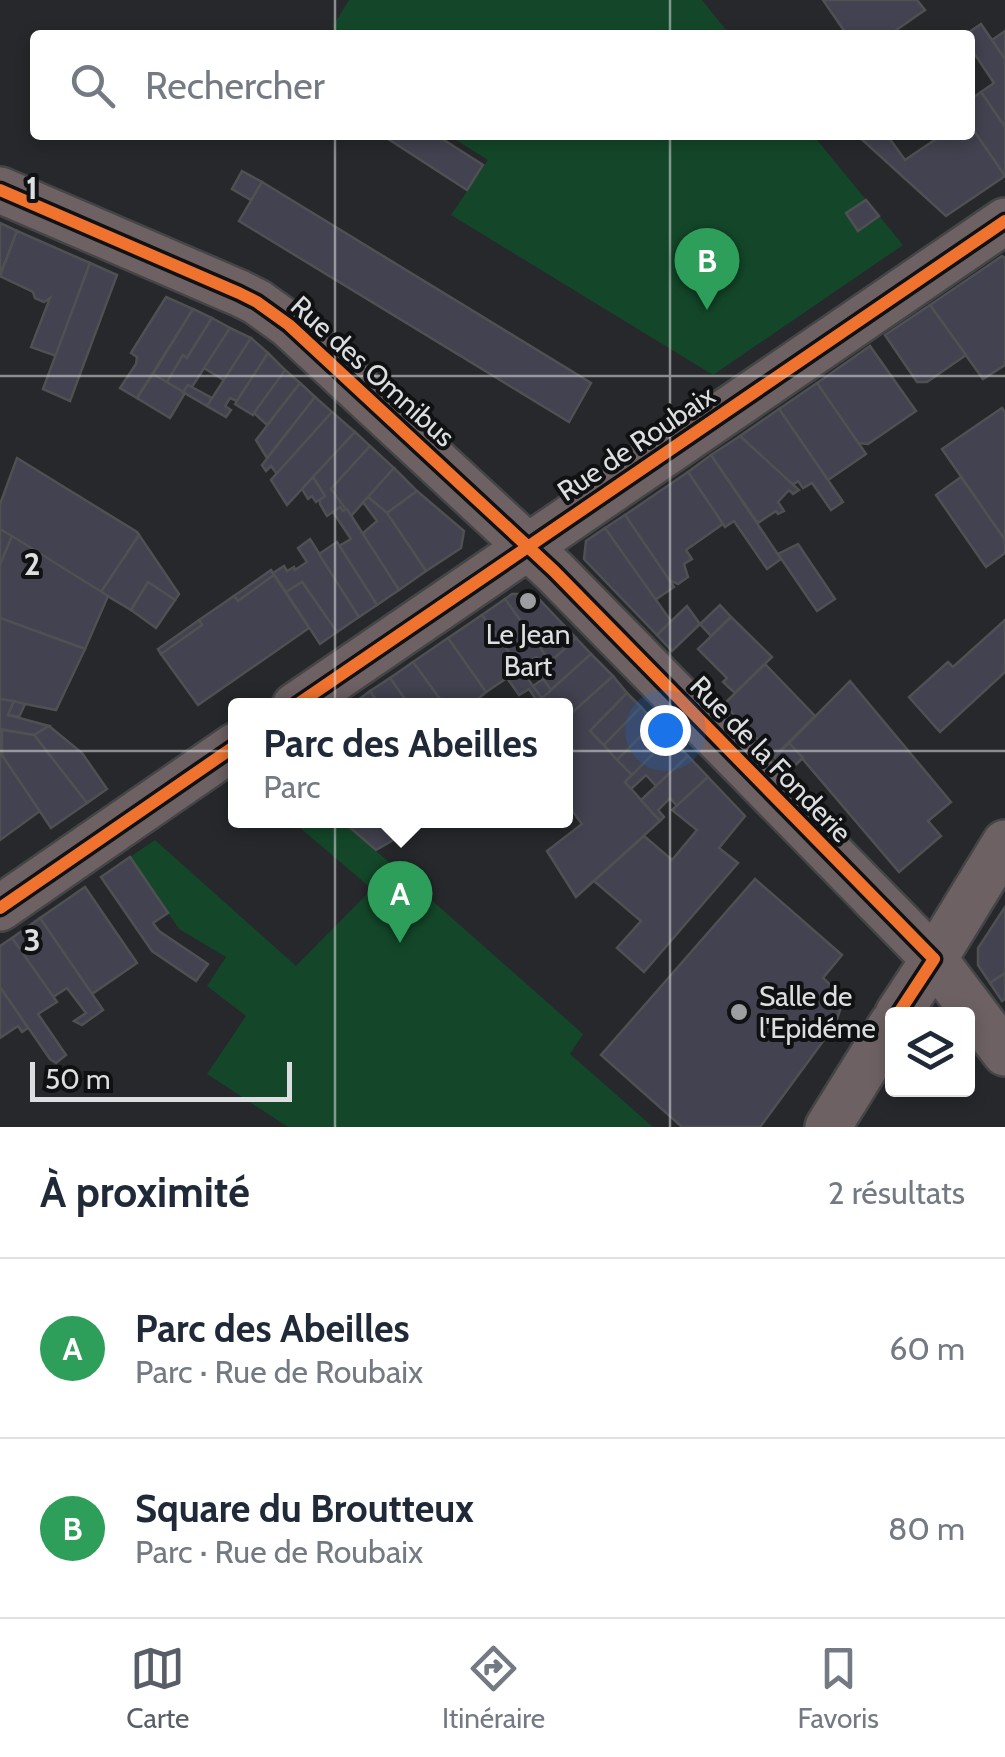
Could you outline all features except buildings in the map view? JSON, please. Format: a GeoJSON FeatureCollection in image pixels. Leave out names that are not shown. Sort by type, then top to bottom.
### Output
{"type":"FeatureCollection","features":[{"type":"Feature","properties":{"kind":"street","name":"Rue des Omnibus"},"geometry":{"type":"LineString","coordinates":[[0,190],[258,302],[528,546]]}},
{"type":"Feature","properties":{"kind":"street","name":"Rue de Roubaix"},"geometry":{"type":"LineString","coordinates":[[307,698],[1005,220]]}},
{"type":"Feature","properties":{"kind":"street","name":"Rue de la Fonderie"},"geometry":{"type":"LineString","coordinates":[[528,546],[934,959],[1005,1053]]}},
{"type":"Feature","properties":{"kind":"street"},"geometry":{"type":"LineString","coordinates":[[0,908],[228,751]]}},
{"type":"Feature","properties":{"kind":"street"},"geometry":{"type":"LineString","coordinates":[[903,1007],[1005,843]]}},
{"type":"Feature","properties":{"kind":"street"},"geometry":{"type":"LineString","coordinates":[[828,1127],[885,1035]]}},
{"type":"Feature","properties":{"kind":"green space"},"geometry":{"type":"Polygon","coordinates":[[[349,0],[702,0],[726,30],[335,30],[333,26],[349,0]]]}},
{"type":"Feature","properties":{"kind":"green space"},"geometry":{"type":"Polygon","coordinates":[[[456,140],[817,140],[903,245],[713,375],[451,215],[488,160],[456,140]]]}},
{"type":"Feature","properties":{"kind":"green space"},"geometry":{"type":"Polygon","coordinates":[[[300,828],[350,828],[583,1034],[570,1054],[653,1127],[288,1127],[207,1074],[246,1016],[207,986],[226,957],[179,929],[130,857],[155,840],[296,966],[372,889],[300,828]]]}},
{"type":"Feature","properties":{"kind":"cycle path"},"geometry":{"type":"LineString","coordinates":[[0,190],[239,293],[289,325],[554,571],[934,959],[903,1007]]}},
{"type":"Feature","properties":{"kind":"cycle path"},"geometry":{"type":"LineString","coordinates":[[307,698],[1005,221]]}},
{"type":"Feature","properties":{"kind":"cycle path"},"geometry":{"type":"LineString","coordinates":[[0,908],[228,751]]}},
{"type":"Feature","properties":{"kind":"place","name":"Square du Broutteux"},"geometry":{"type":"Point","coordinates":[707,310]}},
{"type":"Feature","properties":{"kind":"place","name":"Le Jean Bart"},"geometry":{"type":"Point","coordinates":[528,601]}},
{"type":"Feature","properties":{"kind":"place","name":"Parc des Abeilles"},"geometry":{"type":"Point","coordinates":[400,943]}},
{"type":"Feature","properties":{"kind":"place","name":"Salle de l'Epidéme"},"geometry":{"type":"Point","coordinates":[739,1012]}}]}
